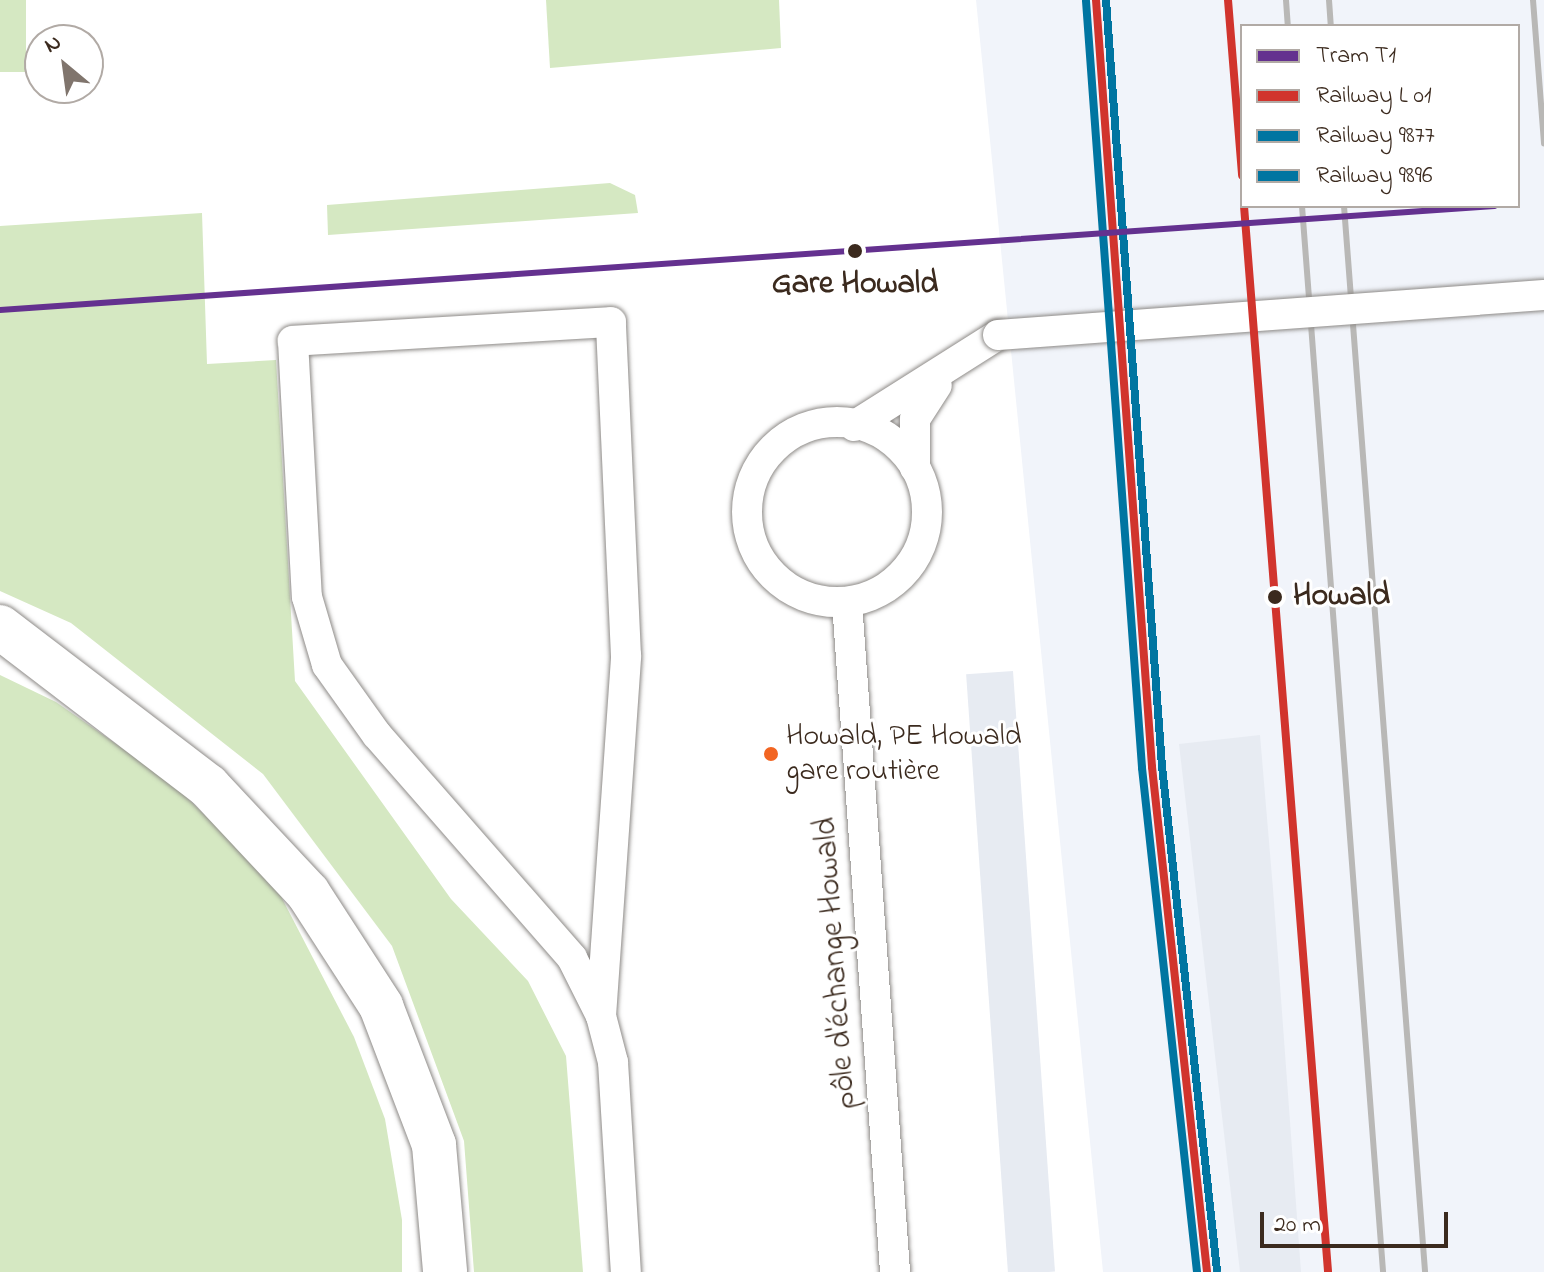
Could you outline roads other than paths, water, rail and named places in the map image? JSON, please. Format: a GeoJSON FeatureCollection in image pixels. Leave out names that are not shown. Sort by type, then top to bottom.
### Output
{"type":"FeatureCollection","features":[{"type":"Feature","properties":{"kind":"highway"},"geometry":{"type":"LineString","coordinates":[[0,627],[208,786],[308,893],[381,1006],[434,1145],[445,1272]]}},
{"type":"Feature","properties":{"kind":"lane"},"geometry":{"type":"LineString","coordinates":[[854,426],[944,375],[998,335],[1544,295]]}},
{"type":"Feature","properties":{"kind":"lane"},"geometry":{"type":"LineString","coordinates":[[601,1016],[626,656],[611,322],[293,341],[307,597],[327,665],[377,735],[572,958],[601,1016],[613,1062],[626,1272]]}},
{"type":"Feature","properties":{"kind":"lane"},"geometry":{"type":"LineString","coordinates":[[915,468],[878,434],[854,426],[825,422],[796,430],[773,447],[748,496],[747,524],[771,574],[794,590],[847,602],[875,596],[913,563],[927,516],[915,468],[915,419],[944,375]]}},
{"type":"Feature","properties":{"kind":"lane","name":"pôle d'échange Howald"},"geometry":{"type":"LineString","coordinates":[[847,602],[895,1272]]}},
{"type":"Feature","properties":{"kind":"railway"},"geometry":{"type":"LineString","coordinates":[[1286,0],[1288,24]]}},
{"type":"Feature","properties":{"kind":"railway"},"geometry":{"type":"LineString","coordinates":[[1329,0],[1331,24]]}},
{"type":"Feature","properties":{"kind":"railway"},"geometry":{"type":"LineString","coordinates":[[1533,0],[1544,144]]}},
{"type":"Feature","properties":{"kind":"railway"},"geometry":{"type":"LineString","coordinates":[[1302,208],[1383,1272]]}},
{"type":"Feature","properties":{"kind":"railway"},"geometry":{"type":"LineString","coordinates":[[1344,208],[1425,1272]]}},
{"type":"Feature","properties":{"kind":"tram line","name":"T1"},"geometry":{"type":"LineString","coordinates":[[0,310],[1465,208]]}},
{"type":"Feature","properties":{"kind":"rail line","name":"9896"},"geometry":{"type":"LineString","coordinates":[[1106,0],[1162,766],[1217,1271]]}},
{"type":"Feature","properties":{"kind":"rail line","name":"9877"},"geometry":{"type":"LineString","coordinates":[[1086,1],[1142,768],[1197,1272]]}},
{"type":"Feature","properties":{"kind":"place","name":"Gare Howald"},"geometry":{"type":"Point","coordinates":[855,251]}},
{"type":"Feature","properties":{"kind":"place","name":"Howald"},"geometry":{"type":"Point","coordinates":[1275,597]}},
{"type":"Feature","properties":{"kind":"place","name":"Howald, PE Howald gare routière"},"geometry":{"type":"Point","coordinates":[771,754]}}]}
